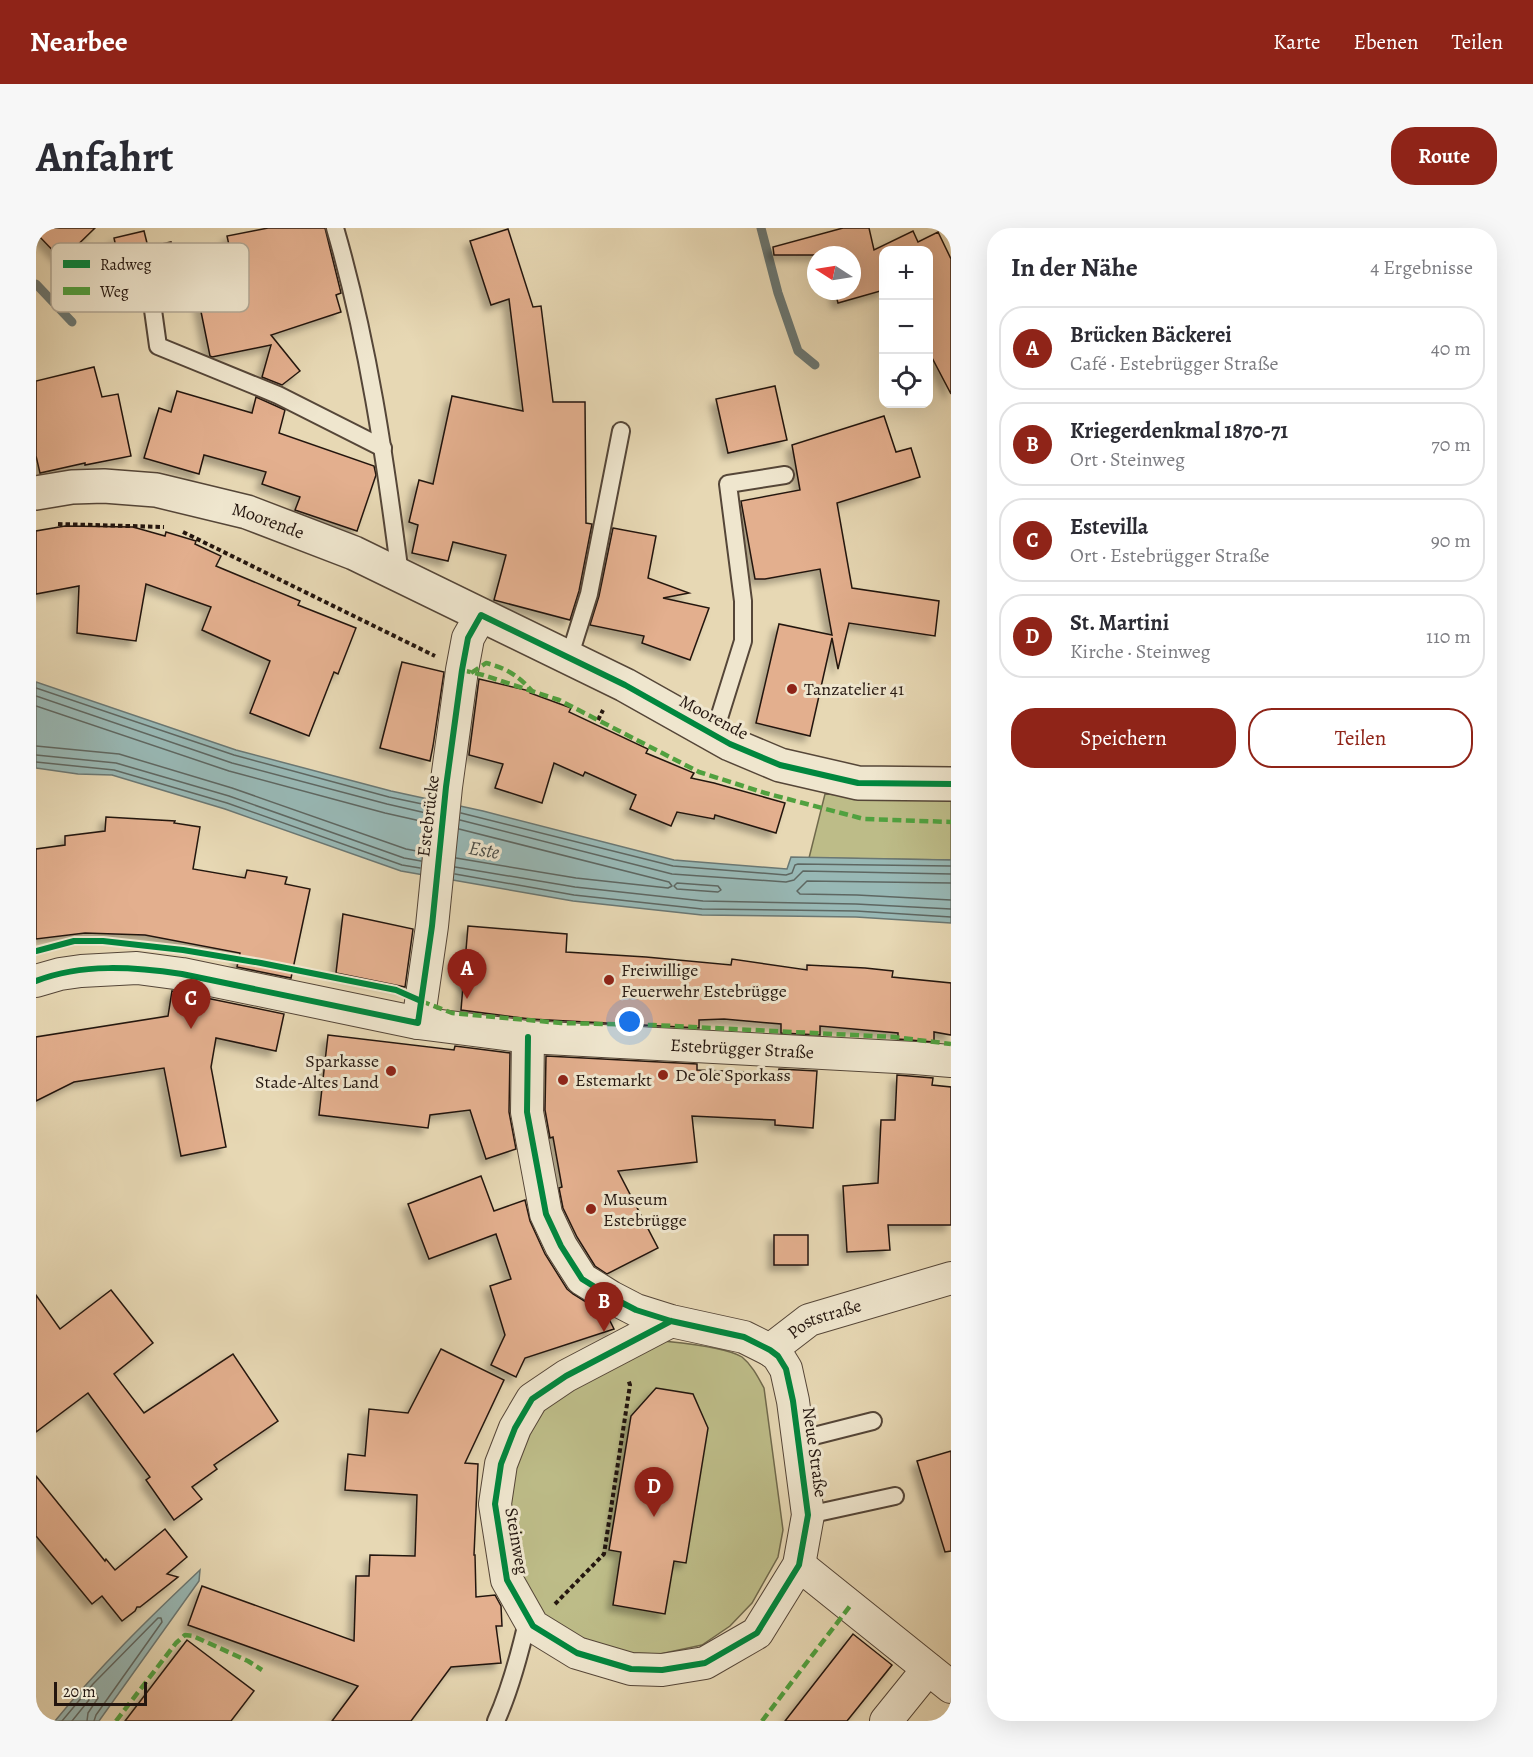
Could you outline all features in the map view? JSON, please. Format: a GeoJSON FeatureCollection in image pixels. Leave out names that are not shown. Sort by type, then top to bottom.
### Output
{"type":"FeatureCollection","features":[{"type":"Feature","properties":{"kind":"street","name":"Moorende"},"geometry":{"type":"LineString","coordinates":[[36,493],[72,487],[104,486],[156,490],[247,512],[354,553],[625,685],[730,744],[780,765],[858,783],[951,784]]}},
{"type":"Feature","properties":{"kind":"street","name":"Estebrücke"},"geometry":{"type":"LineString","coordinates":[[418,1023],[432,926],[434,892],[462,670],[468,638],[481,615]]}},
{"type":"Feature","properties":{"kind":"street","name":"Estebrügger Straße"},"geometry":{"type":"LineString","coordinates":[[36,981],[81,970],[117,968],[159,970],[418,1023],[528,1037],[951,1061]]}},
{"type":"Feature","properties":{"kind":"street"},"geometry":{"type":"LineString","coordinates":[[528,1037],[527,1112],[546,1214],[561,1246],[582,1279],[627,1306],[671,1321]]}},
{"type":"Feature","properties":{"kind":"street","name":"Poststraße"},"geometry":{"type":"LineString","coordinates":[[671,1321],[744,1337],[770,1350],[809,1320],[951,1278]]}},
{"type":"Feature","properties":{"kind":"street","name":"Steinweg"},"geometry":{"type":"LineString","coordinates":[[671,1321],[566,1376],[532,1399],[515,1428],[501,1464],[495,1504],[507,1580],[531,1622],[577,1653],[630,1669],[662,1671],[705,1663],[756,1633],[799,1565]]}},
{"type":"Feature","properties":{"kind":"street","name":"Neue Straße"},"geometry":{"type":"LineString","coordinates":[[770,1350],[778,1356],[786,1369],[798,1440],[808,1515],[799,1565]]}},
{"type":"Feature","properties":{"kind":"street"},"geometry":{"type":"LineString","coordinates":[[799,1565],[939,1678],[886,1721]]}},
{"type":"Feature","properties":{"kind":"lane"},"geometry":{"type":"LineString","coordinates":[[335,228],[348,273],[383,448],[400,575]]}},
{"type":"Feature","properties":{"kind":"lane"},"geometry":{"type":"LineString","coordinates":[[153,312],[158,346],[278,395],[383,448]]}},
{"type":"Feature","properties":{"kind":"lane"},"geometry":{"type":"LineString","coordinates":[[569,658],[589,594],[621,430]]}},
{"type":"Feature","properties":{"kind":"lane"},"geometry":{"type":"LineString","coordinates":[[714,734],[743,641],[743,601],[728,484],[785,475]]}},
{"type":"Feature","properties":{"kind":"lane"},"geometry":{"type":"LineString","coordinates":[[798,1440],[873,1421]]}},
{"type":"Feature","properties":{"kind":"lane"},"geometry":{"type":"LineString","coordinates":[[808,1515],[895,1496]]}},
{"type":"Feature","properties":{"kind":"lane"},"geometry":{"type":"LineString","coordinates":[[496,1721],[531,1622]]}},
{"type":"Feature","properties":{"kind":"path"},"geometry":{"type":"LineString","coordinates":[[49,524],[164,527]]}},
{"type":"Feature","properties":{"kind":"path"},"geometry":{"type":"LineString","coordinates":[[176,528],[462,670]]}},
{"type":"Feature","properties":{"kind":"path"},"geometry":{"type":"LineString","coordinates":[[531,1622],[604,1554],[618,1483],[630,1385],[614,1352]]}},
{"type":"Feature","properties":{"kind":"shaded area"},"geometry":{"type":"Polygon","coordinates":[[[825,794],[951,801],[951,860],[809,858],[825,794]]]}},
{"type":"Feature","properties":{"kind":"shaded area"},"geometry":{"type":"Polygon","coordinates":[[[664,1341],[726,1351],[742,1357],[755,1371],[764,1388],[783,1530],[778,1557],[752,1603],[730,1626],[702,1645],[660,1654],[626,1653],[561,1629],[543,1617],[520,1585],[505,1492],[527,1429],[557,1396],[664,1341]]]}},
{"type":"Feature","properties":{"kind":"water","name":"Este"},"geometry":{"type":"Polygon","coordinates":[[[36,682],[236,750],[391,791],[483,811],[674,860],[787,869],[791,857],[951,860],[951,923],[856,917],[702,915],[573,901],[401,871],[225,809],[112,775],[78,774],[36,768],[36,682]]]}},
{"type":"Feature","properties":{"kind":"water"},"geometry":{"type":"Polygon","coordinates":[[[200,1570],[199,1581],[99,1721],[55,1721],[125,1643],[200,1570]]]}},
{"type":"Feature","properties":{"kind":"building"},"geometry":{"type":"Polygon","coordinates":[[[36,228],[95,228],[80,243],[51,243],[51,249],[36,233],[36,228]]]}},
{"type":"Feature","properties":{"kind":"building"},"geometry":{"type":"Polygon","coordinates":[[[268,228],[325,228],[341,293],[336,295],[341,312],[271,335],[300,371],[282,385],[262,377],[271,345],[210,356],[201,312],[249,312],[249,243],[229,243],[227,236],[268,228]]]}},
{"type":"Feature","properties":{"kind":"building"},"geometry":{"type":"Polygon","coordinates":[[[843,228],[869,228],[874,250],[879,248],[879,291],[861,296],[861,246],[807,246],[807,255],[774,255],[773,247],[843,228]]]}},
{"type":"Feature","properties":{"kind":"building"},"geometry":{"type":"Polygon","coordinates":[[[508,229],[533,307],[541,306],[553,402],[585,402],[586,523],[592,524],[579,591],[570,620],[494,600],[506,555],[453,542],[448,561],[412,553],[418,525],[409,522],[419,480],[433,484],[452,396],[523,411],[509,299],[491,305],[470,241],[508,229]]]}},
{"type":"Feature","properties":{"kind":"building"},"geometry":{"type":"Polygon","coordinates":[[[144,231],[147,243],[115,243],[114,238],[144,231]]]}},
{"type":"Feature","properties":{"kind":"building"},"geometry":{"type":"Polygon","coordinates":[[[913,231],[918,242],[938,232],[951,259],[951,394],[933,360],[933,246],[882,246],[913,231]]]}},
{"type":"Feature","properties":{"kind":"building"},"geometry":{"type":"Polygon","coordinates":[[[94,367],[102,397],[118,394],[131,456],[40,473],[36,456],[36,381],[94,367]]]}},
{"type":"Feature","properties":{"kind":"building"},"geometry":{"type":"Polygon","coordinates":[[[775,386],[787,440],[728,453],[716,399],[775,386]]]}},
{"type":"Feature","properties":{"kind":"building"},"geometry":{"type":"Polygon","coordinates":[[[177,391],[252,413],[256,397],[285,410],[279,433],[374,466],[376,475],[357,531],[295,510],[300,497],[262,484],[266,472],[204,455],[199,474],[144,458],[159,408],[171,412],[177,391]]]}},
{"type":"Feature","properties":{"kind":"building"},"geometry":{"type":"Polygon","coordinates":[[[884,416],[896,452],[911,448],[920,477],[837,503],[852,588],[939,601],[935,636],[849,623],[838,669],[832,638],[810,736],[756,723],[779,624],[832,635],[820,569],[755,579],[741,501],[800,490],[792,445],[884,416]]]}},
{"type":"Feature","properties":{"kind":"building"},"geometry":{"type":"Polygon","coordinates":[[[65,526],[133,527],[165,536],[166,532],[196,541],[195,544],[221,556],[216,566],[300,601],[298,605],[356,628],[338,674],[334,672],[309,736],[250,713],[270,661],[202,630],[211,607],[146,584],[136,641],[77,633],[79,586],[36,594],[36,531],[65,526]]]}},
{"type":"Feature","properties":{"kind":"building"},"geometry":{"type":"Polygon","coordinates":[[[613,528],[656,536],[648,578],[689,593],[663,598],[709,608],[690,660],[642,643],[644,636],[590,625],[599,596],[613,528]]]}},
{"type":"Feature","properties":{"kind":"building"},"geometry":{"type":"Polygon","coordinates":[[[402,662],[444,672],[430,761],[380,748],[402,662]]]}},
{"type":"Feature","properties":{"kind":"building"},"geometry":{"type":"Polygon","coordinates":[[[479,679],[530,691],[530,693],[571,708],[569,712],[648,749],[646,753],[694,773],[691,778],[785,803],[776,833],[715,815],[714,819],[677,812],[671,826],[630,809],[636,795],[585,772],[583,776],[554,763],[542,803],[495,788],[503,764],[469,755],[479,679]]]}},
{"type":"Feature","properties":{"kind":"building"},"geometry":{"type":"Polygon","coordinates":[[[106,817],[175,821],[174,823],[200,827],[193,869],[245,878],[247,870],[287,877],[285,884],[310,889],[291,978],[237,967],[240,953],[145,935],[85,933],[36,939],[36,849],[65,845],[65,836],[105,831],[106,817]]]}},
{"type":"Feature","properties":{"kind":"building"},"geometry":{"type":"Polygon","coordinates":[[[343,914],[413,929],[405,987],[336,973],[343,914]]]}},
{"type":"Feature","properties":{"kind":"building"},"geometry":{"type":"Polygon","coordinates":[[[468,926],[567,934],[566,952],[731,965],[732,959],[807,970],[807,965],[865,968],[893,971],[892,977],[951,983],[951,1035],[934,1032],[934,1042],[898,1039],[898,1033],[820,1026],[820,1035],[781,1033],[781,1024],[724,1019],[699,1020],[699,1028],[530,1019],[461,1010],[468,926]]]}},
{"type":"Feature","properties":{"kind":"building"},"geometry":{"type":"Polygon","coordinates":[[[172,991],[284,1014],[276,1051],[216,1038],[211,1067],[226,1147],[181,1156],[164,1068],[74,1082],[36,1101],[36,1037],[168,1016],[172,991]]]}},
{"type":"Feature","properties":{"kind":"building"},"geometry":{"type":"Polygon","coordinates":[[[328,1035],[454,1050],[455,1046],[510,1053],[509,1112],[516,1149],[486,1159],[470,1110],[430,1115],[428,1128],[319,1115],[328,1035]]]}},
{"type":"Feature","properties":{"kind":"building"},"geometry":{"type":"Polygon","coordinates":[[[546,1056],[697,1064],[697,1070],[778,1073],[779,1069],[817,1071],[813,1128],[775,1125],[775,1120],[692,1116],[697,1162],[618,1171],[658,1248],[607,1274],[595,1266],[563,1208],[559,1188],[562,1187],[553,1137],[550,1138],[545,1110],[546,1056]]]}},
{"type":"Feature","properties":{"kind":"building"},"geometry":{"type":"Polygon","coordinates":[[[897,1075],[933,1078],[932,1085],[951,1087],[951,1225],[888,1225],[890,1250],[847,1252],[843,1186],[878,1183],[881,1120],[895,1120],[897,1075]]]}},
{"type":"Feature","properties":{"kind":"building"},"geometry":{"type":"Polygon","coordinates":[[[481,1176],[494,1211],[525,1200],[530,1221],[545,1254],[567,1289],[607,1315],[614,1329],[525,1358],[516,1377],[491,1365],[505,1335],[490,1286],[511,1279],[496,1234],[429,1259],[408,1204],[481,1176]]]}},
{"type":"Feature","properties":{"kind":"building"},"geometry":{"type":"Polygon","coordinates":[[[774,1235],[808,1235],[808,1265],[774,1265],[774,1235]]]}},
{"type":"Feature","properties":{"kind":"building"},"geometry":{"type":"Polygon","coordinates":[[[111,1290],[153,1343],[114,1374],[144,1413],[233,1354],[278,1421],[214,1465],[217,1469],[192,1487],[202,1499],[174,1520],[146,1480],[150,1477],[88,1393],[36,1432],[36,1295],[60,1329],[111,1290]]]}},
{"type":"Feature","properties":{"kind":"building"},"geometry":{"type":"Polygon","coordinates":[[[441,1349],[504,1380],[465,1463],[478,1464],[474,1555],[476,1597],[495,1595],[501,1606],[502,1626],[496,1626],[501,1663],[451,1667],[411,1721],[332,1721],[358,1686],[188,1625],[202,1586],[354,1641],[356,1576],[369,1576],[370,1555],[415,1556],[417,1495],[345,1490],[348,1454],[365,1456],[369,1409],[408,1413],[441,1349]]]}},
{"type":"Feature","properties":{"kind":"building"},"geometry":{"type":"Polygon","coordinates":[[[656,1388],[693,1394],[708,1428],[686,1563],[674,1561],[665,1614],[613,1605],[621,1552],[609,1550],[631,1416],[656,1388]]]}},
{"type":"Feature","properties":{"kind":"building"},"geometry":{"type":"Polygon","coordinates":[[[951,1451],[951,1551],[945,1552],[917,1461],[951,1451]]]}},
{"type":"Feature","properties":{"kind":"building"},"geometry":{"type":"Polygon","coordinates":[[[36,1476],[105,1561],[106,1559],[115,1570],[165,1529],[187,1557],[167,1574],[178,1577],[122,1621],[102,1596],[92,1604],[36,1536],[36,1476]]]}},
{"type":"Feature","properties":{"kind":"building"},"geometry":{"type":"Polygon","coordinates":[[[853,1634],[892,1665],[847,1721],[785,1721],[853,1634]]]}},
{"type":"Feature","properties":{"kind":"building"},"geometry":{"type":"Polygon","coordinates":[[[187,1640],[254,1691],[231,1721],[125,1721],[187,1640]]]}},
{"type":"Feature","properties":{"kind":"waterway"},"geometry":{"type":"LineString","coordinates":[[761,228],[778,293],[798,351],[815,365]]}},
{"type":"Feature","properties":{"kind":"waterway"},"geometry":{"type":"LineString","coordinates":[[36,284],[51,300]]}},
{"type":"Feature","properties":{"kind":"waterway"},"geometry":{"type":"LineString","coordinates":[[63,312],[72,322]]}},
{"type":"Feature","properties":{"kind":"marked path"},"geometry":{"type":"LineString","coordinates":[[471,673],[486,663],[493,665],[512,673],[532,691]]}},
{"type":"Feature","properties":{"kind":"marked path"},"geometry":{"type":"LineString","coordinates":[[462,670],[559,700],[699,772],[765,793],[864,819],[951,822]]}},
{"type":"Feature","properties":{"kind":"marked path"},"geometry":{"type":"LineString","coordinates":[[421,1001],[452,1013],[561,1023],[653,1025],[894,1037],[951,1044]]}},
{"type":"Feature","properties":{"kind":"marked path"},"geometry":{"type":"LineString","coordinates":[[762,1721],[850,1606]]}},
{"type":"Feature","properties":{"kind":"marked path"},"geometry":{"type":"LineString","coordinates":[[116,1721],[176,1643],[185,1635],[193,1636],[248,1661],[262,1670]]}},
{"type":"Feature","properties":{"kind":"cycle path"},"geometry":{"type":"LineString","coordinates":[[36,981],[71,971],[90,969],[127,968],[164,972],[418,1023],[432,926],[446,787],[462,670],[468,638],[481,615],[625,685],[730,744],[780,765],[858,783],[951,784]]}},
{"type":"Feature","properties":{"kind":"cycle path"},"geometry":{"type":"LineString","coordinates":[[36,951],[74,941],[103,941],[183,950],[396,990],[421,1001]]}},
{"type":"Feature","properties":{"kind":"cycle path"},"geometry":{"type":"LineString","coordinates":[[528,1037],[527,1112],[546,1214],[561,1246],[582,1279],[636,1310],[671,1321],[744,1337],[770,1350],[778,1356],[786,1369],[793,1401],[808,1515],[799,1565],[757,1633],[705,1663],[662,1670],[631,1669],[577,1653],[533,1626],[507,1580],[495,1504],[501,1464],[515,1428],[532,1399],[566,1376],[671,1321]]}},
{"type":"Feature","properties":{"kind":"place","name":"Tanzatelier 41"},"geometry":{"type":"Point","coordinates":[792,689]}},
{"type":"Feature","properties":{"kind":"place","name":"Freiwillige Feuerwehr Estebrügge"},"geometry":{"type":"Point","coordinates":[609,980]}},
{"type":"Feature","properties":{"kind":"place","name":"Brücken Bäckerei"},"geometry":{"type":"Point","coordinates":[467,999]}},
{"type":"Feature","properties":{"kind":"place","name":"Estevilla"},"geometry":{"type":"Point","coordinates":[191,1029]}},
{"type":"Feature","properties":{"kind":"place","name":"Sparkasse Stade-Altes Land"},"geometry":{"type":"Point","coordinates":[391,1071]}},
{"type":"Feature","properties":{"kind":"place","name":"De ole Sporkass"},"geometry":{"type":"Point","coordinates":[663,1075]}},
{"type":"Feature","properties":{"kind":"place","name":"Estemarkt"},"geometry":{"type":"Point","coordinates":[563,1080]}},
{"type":"Feature","properties":{"kind":"place","name":"Museum Estebrügge"},"geometry":{"type":"Point","coordinates":[591,1209]}},
{"type":"Feature","properties":{"kind":"place","name":"Kriegerdenkmal 1870-71"},"geometry":{"type":"Point","coordinates":[604,1332]}},
{"type":"Feature","properties":{"kind":"place","name":"St. Martini"},"geometry":{"type":"Point","coordinates":[654,1517]}}]}
